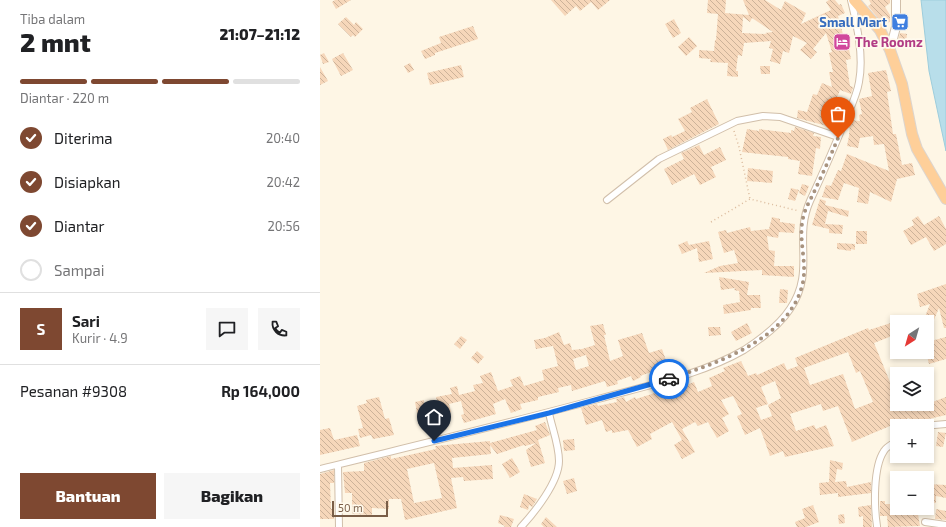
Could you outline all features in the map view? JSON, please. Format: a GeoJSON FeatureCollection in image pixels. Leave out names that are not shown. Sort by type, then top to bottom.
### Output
{"type":"FeatureCollection","features":[{"type":"Feature","properties":{"kind":"highway"},"geometry":{"type":"LineString","coordinates":[[852,0],[880,30],[890,50],[902,84],[916,149],[946,199]]}},
{"type":"Feature","properties":{"kind":"street"},"geometry":{"type":"LineString","coordinates":[[320,469],[549,413],[660,383],[711,365],[743,350],[780,323],[797,298],[803,282],[804,263],[802,224],[805,212],[838,138],[859,82],[860,57],[857,24],[852,0]]}},
{"type":"Feature","properties":{"kind":"street"},"geometry":{"type":"LineString","coordinates":[[890,50],[896,27],[896,0]]}},
{"type":"Feature","properties":{"kind":"street"},"geometry":{"type":"LineString","coordinates":[[607,200],[659,159],[731,122],[763,116],[780,117],[838,138]]}},
{"type":"Feature","properties":{"kind":"street"},"geometry":{"type":"LineString","coordinates":[[521,527],[539,507],[557,470],[558,455],[549,413]]}},
{"type":"Feature","properties":{"kind":"street"},"geometry":{"type":"LineString","coordinates":[[934,425],[946,424]]}},
{"type":"Feature","properties":{"kind":"street"},"geometry":{"type":"LineString","coordinates":[[877,526],[874,501],[881,457],[886,448],[890,446]]}},
{"type":"Feature","properties":{"kind":"street"},"geometry":{"type":"LineString","coordinates":[[338,465],[339,527]]}},
{"type":"Feature","properties":{"kind":"street"},"geometry":{"type":"LineString","coordinates":[[925,522],[946,525]]}},
{"type":"Feature","properties":{"kind":"path"},"geometry":{"type":"LineString","coordinates":[[731,122],[739,147],[750,199]]}},
{"type":"Feature","properties":{"kind":"path"},"geometry":{"type":"LineString","coordinates":[[711,222],[750,199],[805,212]]}},
{"type":"Feature","properties":{"kind":"water"},"geometry":{"type":"Polygon","coordinates":[[[921,0],[946,0],[946,151],[929,71],[921,0]]]}},
{"type":"Feature","properties":{"kind":"building"},"geometry":{"type":"Polygon","coordinates":[[[335,0],[351,0],[336,9],[332,2],[335,0]]]}},
{"type":"Feature","properties":{"kind":"building"},"geometry":{"type":"Polygon","coordinates":[[[551,0],[610,0],[598,10],[591,2],[580,11],[576,6],[565,16],[551,0]]]}},
{"type":"Feature","properties":{"kind":"building"},"geometry":{"type":"Polygon","coordinates":[[[708,0],[726,0],[725,13],[749,15],[743,0],[765,0],[781,10],[785,1],[806,13],[801,24],[831,10],[826,2],[829,0],[835,0],[839,5],[841,4],[845,13],[838,16],[851,59],[846,60],[850,86],[853,87],[851,94],[840,90],[836,100],[831,98],[827,126],[797,118],[798,110],[807,112],[813,94],[817,95],[822,83],[832,87],[829,72],[833,72],[829,53],[832,52],[826,33],[813,49],[817,52],[811,59],[800,50],[807,43],[793,36],[789,53],[783,51],[780,64],[770,61],[773,49],[769,48],[771,41],[744,43],[742,56],[738,55],[736,71],[738,71],[738,77],[727,76],[728,63],[710,62],[711,59],[699,58],[699,50],[714,51],[716,40],[718,14],[707,13],[708,0]],[[743,17],[742,33],[767,34],[765,33],[773,32],[752,18],[750,22],[743,17]]]}},
{"type":"Feature","properties":{"kind":"building"},"geometry":{"type":"Polygon","coordinates":[[[869,0],[890,0],[890,3],[885,7],[890,15],[890,22],[882,23],[868,6],[871,4],[869,0]]]}},
{"type":"Feature","properties":{"kind":"building"},"geometry":{"type":"Polygon","coordinates":[[[346,17],[354,25],[356,22],[363,29],[355,37],[353,35],[351,37],[338,24],[346,17]]]}},
{"type":"Feature","properties":{"kind":"building"},"geometry":{"type":"Polygon","coordinates":[[[674,19],[681,33],[673,38],[665,24],[674,19]]]}},
{"type":"Feature","properties":{"kind":"building"},"geometry":{"type":"Polygon","coordinates":[[[473,26],[478,39],[435,53],[435,55],[425,59],[421,51],[441,43],[439,37],[473,26]]]}},
{"type":"Feature","properties":{"kind":"building"},"geometry":{"type":"Polygon","coordinates":[[[900,33],[907,34],[906,43],[898,42],[900,33]]]}},
{"type":"Feature","properties":{"kind":"building"},"geometry":{"type":"Polygon","coordinates":[[[689,37],[697,46],[686,56],[678,47],[689,37]]]}},
{"type":"Feature","properties":{"kind":"building"},"geometry":{"type":"Polygon","coordinates":[[[324,53],[329,62],[323,64],[320,55],[324,53]]]}},
{"type":"Feature","properties":{"kind":"building"},"geometry":{"type":"Polygon","coordinates":[[[343,53],[353,70],[341,76],[332,59],[343,53]]]}},
{"type":"Feature","properties":{"kind":"building"},"geometry":{"type":"Polygon","coordinates":[[[410,63],[414,70],[408,73],[404,66],[410,63]]]}},
{"type":"Feature","properties":{"kind":"building"},"geometry":{"type":"Polygon","coordinates":[[[461,65],[464,77],[430,85],[427,73],[461,65]]]}},
{"type":"Feature","properties":{"kind":"building"},"geometry":{"type":"Polygon","coordinates":[[[760,66],[770,66],[770,74],[761,74],[760,66]]]}},
{"type":"Feature","properties":{"kind":"building"},"geometry":{"type":"Polygon","coordinates":[[[320,67],[328,81],[320,85],[320,67]]]}},
{"type":"Feature","properties":{"kind":"building"},"geometry":{"type":"Polygon","coordinates":[[[886,70],[891,91],[887,92],[893,134],[896,134],[902,165],[912,163],[915,175],[897,179],[891,202],[870,192],[868,204],[857,202],[859,188],[844,183],[838,200],[822,197],[826,185],[831,186],[838,170],[841,171],[847,154],[889,171],[884,144],[874,145],[873,136],[860,138],[858,148],[847,146],[850,120],[860,121],[859,115],[862,114],[859,99],[872,96],[868,73],[886,70]]]}},
{"type":"Feature","properties":{"kind":"building"},"geometry":{"type":"Polygon","coordinates":[[[707,99],[719,124],[668,150],[663,139],[685,131],[678,119],[692,112],[690,108],[707,99]]]}},
{"type":"Feature","properties":{"kind":"building"},"geometry":{"type":"Polygon","coordinates":[[[795,127],[814,133],[813,136],[821,137],[820,149],[816,148],[812,176],[798,174],[800,161],[788,159],[788,157],[742,152],[747,129],[791,133],[791,130],[794,131],[795,127]]]}},
{"type":"Feature","properties":{"kind":"building"},"geometry":{"type":"Polygon","coordinates":[[[699,145],[704,155],[720,147],[726,160],[711,167],[716,177],[700,185],[694,174],[672,185],[664,169],[684,159],[681,153],[699,145]]]}},
{"type":"Feature","properties":{"kind":"building"},"geometry":{"type":"Polygon","coordinates":[[[748,168],[773,171],[772,183],[747,181],[748,168]]]}},
{"type":"Feature","properties":{"kind":"building"},"geometry":{"type":"Polygon","coordinates":[[[802,184],[809,186],[805,196],[799,193],[802,184]]]}},
{"type":"Feature","properties":{"kind":"building"},"geometry":{"type":"Polygon","coordinates":[[[791,188],[799,190],[795,201],[788,199],[791,188]]]}},
{"type":"Feature","properties":{"kind":"building"},"geometry":{"type":"Polygon","coordinates":[[[820,199],[826,201],[825,205],[849,211],[848,217],[828,211],[825,224],[843,225],[842,234],[829,233],[829,229],[812,225],[820,199]]]}},
{"type":"Feature","properties":{"kind":"building"},"geometry":{"type":"Polygon","coordinates":[[[918,216],[924,225],[939,216],[946,229],[946,244],[934,251],[926,237],[911,245],[903,231],[914,225],[912,220],[918,216]]]}},
{"type":"Feature","properties":{"kind":"building"},"geometry":{"type":"Polygon","coordinates":[[[772,217],[780,219],[780,222],[795,224],[794,233],[779,232],[778,238],[767,236],[769,250],[775,251],[774,266],[794,266],[794,277],[762,275],[762,270],[704,273],[720,266],[738,263],[734,250],[724,253],[718,232],[726,230],[727,233],[750,227],[751,231],[769,229],[772,217]]]}},
{"type":"Feature","properties":{"kind":"building"},"geometry":{"type":"Polygon","coordinates":[[[856,231],[867,231],[867,244],[856,244],[856,231]]]}},
{"type":"Feature","properties":{"kind":"building"},"geometry":{"type":"Polygon","coordinates":[[[687,241],[689,245],[709,241],[713,259],[699,262],[697,248],[682,254],[678,245],[687,241]]]}},
{"type":"Feature","properties":{"kind":"building"},"geometry":{"type":"Polygon","coordinates":[[[837,243],[855,244],[855,250],[851,249],[851,251],[837,249],[837,243]]]}},
{"type":"Feature","properties":{"kind":"building"},"geometry":{"type":"Polygon","coordinates":[[[719,277],[749,282],[747,295],[760,295],[761,308],[751,308],[751,310],[724,314],[723,305],[740,302],[739,291],[734,290],[735,288],[721,290],[719,277]]]}},
{"type":"Feature","properties":{"kind":"building"},"geometry":{"type":"Polygon","coordinates":[[[946,284],[946,328],[944,328],[939,308],[934,320],[934,315],[926,315],[930,304],[920,307],[917,294],[946,284]]]}},
{"type":"Feature","properties":{"kind":"building"},"geometry":{"type":"Polygon","coordinates":[[[780,289],[788,290],[787,303],[779,303],[780,289]]]}},
{"type":"Feature","properties":{"kind":"building"},"geometry":{"type":"Polygon","coordinates":[[[747,323],[752,333],[736,341],[731,332],[747,323]]]}},
{"type":"Feature","properties":{"kind":"building"},"geometry":{"type":"Polygon","coordinates":[[[890,323],[890,337],[874,343],[890,382],[890,411],[934,411],[934,401],[946,397],[946,415],[928,419],[890,419],[890,426],[852,442],[838,406],[823,411],[821,404],[790,414],[796,431],[814,425],[816,429],[826,425],[834,446],[785,457],[783,451],[770,456],[760,428],[745,435],[737,416],[742,414],[733,396],[721,400],[729,414],[722,418],[729,431],[717,438],[708,422],[698,426],[695,422],[682,429],[695,452],[682,459],[674,445],[682,440],[672,422],[650,434],[652,439],[637,447],[628,430],[612,433],[612,430],[606,432],[602,420],[586,425],[581,408],[597,404],[598,406],[617,402],[616,399],[624,397],[626,402],[635,397],[636,399],[658,392],[657,389],[660,387],[662,387],[665,392],[669,390],[670,392],[694,382],[698,392],[712,386],[709,378],[725,371],[723,368],[741,361],[748,376],[756,373],[757,375],[784,363],[787,370],[798,366],[795,358],[868,328],[869,330],[890,323]],[[848,352],[804,368],[810,385],[843,374],[855,409],[873,402],[860,371],[856,373],[848,352]],[[775,381],[761,387],[768,404],[756,408],[761,420],[772,416],[768,405],[781,398],[775,381]]]}},
{"type":"Feature","properties":{"kind":"building"},"geometry":{"type":"Polygon","coordinates":[[[603,324],[610,361],[623,356],[618,340],[642,333],[649,353],[662,349],[668,366],[640,376],[641,377],[633,381],[631,376],[617,381],[618,384],[607,387],[605,381],[572,391],[571,385],[558,388],[559,392],[538,397],[538,400],[520,404],[522,409],[511,413],[505,399],[493,404],[496,414],[464,423],[461,415],[464,414],[461,401],[449,404],[451,412],[430,418],[430,416],[418,419],[415,402],[424,400],[424,404],[437,401],[436,397],[452,394],[450,388],[457,386],[459,395],[475,391],[473,385],[483,383],[480,376],[491,372],[498,391],[513,386],[510,380],[520,376],[524,386],[544,380],[542,370],[558,366],[553,346],[536,349],[534,340],[545,338],[559,332],[564,345],[570,343],[572,350],[582,349],[595,345],[590,326],[603,324]],[[586,355],[573,359],[576,370],[589,366],[586,355]]]}},
{"type":"Feature","properties":{"kind":"building"},"geometry":{"type":"Polygon","coordinates":[[[708,327],[720,327],[721,335],[709,336],[708,327]]]}},
{"type":"Feature","properties":{"kind":"building"},"geometry":{"type":"Polygon","coordinates":[[[461,336],[467,340],[460,349],[454,344],[461,336]]]}},
{"type":"Feature","properties":{"kind":"building"},"geometry":{"type":"Polygon","coordinates":[[[946,337],[946,359],[929,364],[928,359],[934,359],[934,340],[946,337]]]}},
{"type":"Feature","properties":{"kind":"building"},"geometry":{"type":"Polygon","coordinates":[[[477,351],[484,357],[478,364],[471,358],[477,351]]]}},
{"type":"Feature","properties":{"kind":"building"},"geometry":{"type":"Polygon","coordinates":[[[379,397],[385,419],[389,418],[394,435],[373,439],[371,435],[360,438],[358,429],[363,428],[357,406],[367,403],[366,400],[379,397]]]}},
{"type":"Feature","properties":{"kind":"building"},"geometry":{"type":"Polygon","coordinates":[[[545,422],[550,435],[538,440],[545,463],[531,467],[526,450],[536,443],[524,445],[497,454],[490,445],[491,454],[452,458],[453,468],[492,465],[493,479],[464,481],[463,477],[451,478],[457,508],[405,520],[401,499],[389,499],[389,509],[372,508],[372,515],[352,514],[352,493],[345,493],[343,472],[364,471],[364,463],[391,456],[391,459],[436,449],[435,446],[490,441],[490,443],[537,430],[535,426],[545,422]],[[434,463],[407,469],[414,503],[442,498],[434,463]]]}},
{"type":"Feature","properties":{"kind":"building"},"geometry":{"type":"Polygon","coordinates":[[[330,428],[334,440],[357,435],[360,446],[320,455],[320,430],[330,428]]]}},
{"type":"Feature","properties":{"kind":"building"},"geometry":{"type":"Polygon","coordinates":[[[938,432],[946,433],[943,447],[936,446],[938,432]]]}},
{"type":"Feature","properties":{"kind":"building"},"geometry":{"type":"Polygon","coordinates":[[[574,439],[575,450],[564,451],[563,440],[574,439]]]}},
{"type":"Feature","properties":{"kind":"building"},"geometry":{"type":"Polygon","coordinates":[[[512,458],[520,472],[510,478],[502,464],[512,458]]]}},
{"type":"Feature","properties":{"kind":"building"},"geometry":{"type":"Polygon","coordinates":[[[830,460],[843,463],[842,470],[837,469],[835,482],[846,481],[847,487],[871,482],[871,493],[838,497],[838,493],[820,495],[819,483],[829,482],[830,460]]]}},
{"type":"Feature","properties":{"kind":"building"},"geometry":{"type":"Polygon","coordinates":[[[334,470],[334,483],[330,483],[331,509],[334,509],[334,519],[320,519],[320,474],[334,470]]]}},
{"type":"Feature","properties":{"kind":"building"},"geometry":{"type":"Polygon","coordinates":[[[574,478],[577,491],[567,494],[563,481],[574,478]]]}},
{"type":"Feature","properties":{"kind":"building"},"geometry":{"type":"Polygon","coordinates":[[[934,484],[946,485],[946,498],[936,496],[936,503],[934,503],[934,484]]]}},
{"type":"Feature","properties":{"kind":"building"},"geometry":{"type":"Polygon","coordinates":[[[524,494],[537,499],[532,507],[529,505],[528,510],[520,507],[524,494]]]}},
{"type":"Feature","properties":{"kind":"building"},"geometry":{"type":"Polygon","coordinates":[[[880,501],[885,501],[885,504],[890,504],[890,515],[918,515],[920,526],[888,527],[887,516],[880,516],[880,501]]]}},
{"type":"Feature","properties":{"kind":"building"},"geometry":{"type":"Polygon","coordinates":[[[813,505],[819,522],[806,527],[797,527],[795,522],[805,518],[802,509],[813,505]]]}},
{"type":"Feature","properties":{"kind":"building"},"geometry":{"type":"Polygon","coordinates":[[[871,505],[872,527],[863,527],[863,516],[859,517],[858,507],[871,505]]]}},
{"type":"Feature","properties":{"kind":"building"},"geometry":{"type":"Polygon","coordinates":[[[936,509],[946,511],[946,520],[935,519],[936,509]]]}},
{"type":"Feature","properties":{"kind":"building"},"geometry":{"type":"Polygon","coordinates":[[[844,514],[845,523],[839,524],[838,515],[844,514]]]}},
{"type":"Feature","properties":{"kind":"building"},"geometry":{"type":"Polygon","coordinates":[[[500,515],[514,519],[511,527],[504,527],[505,526],[498,523],[500,515]]]}},
{"type":"Feature","properties":{"kind":"building"},"geometry":{"type":"Polygon","coordinates":[[[546,517],[557,527],[544,527],[541,524],[546,517]]]}},
{"type":"Feature","properties":{"kind":"way so far"},"geometry":{"type":"LineString","coordinates":[[669,379],[711,365],[743,350],[780,323],[791,308],[797,298],[803,282],[803,218],[838,138]]}},
{"type":"Feature","properties":{"kind":"place","name":"Small Mart"},"geometry":{"type":"Point","coordinates":[900,22]}},
{"type":"Feature","properties":{"kind":"place","name":"The Roomz"},"geometry":{"type":"Point","coordinates":[842,42]}},
{"type":"Feature","properties":{"kind":"route"},"geometry":{"type":"LineString","coordinates":[[434,441],[549,413],[660,383],[669,379]]}}]}
